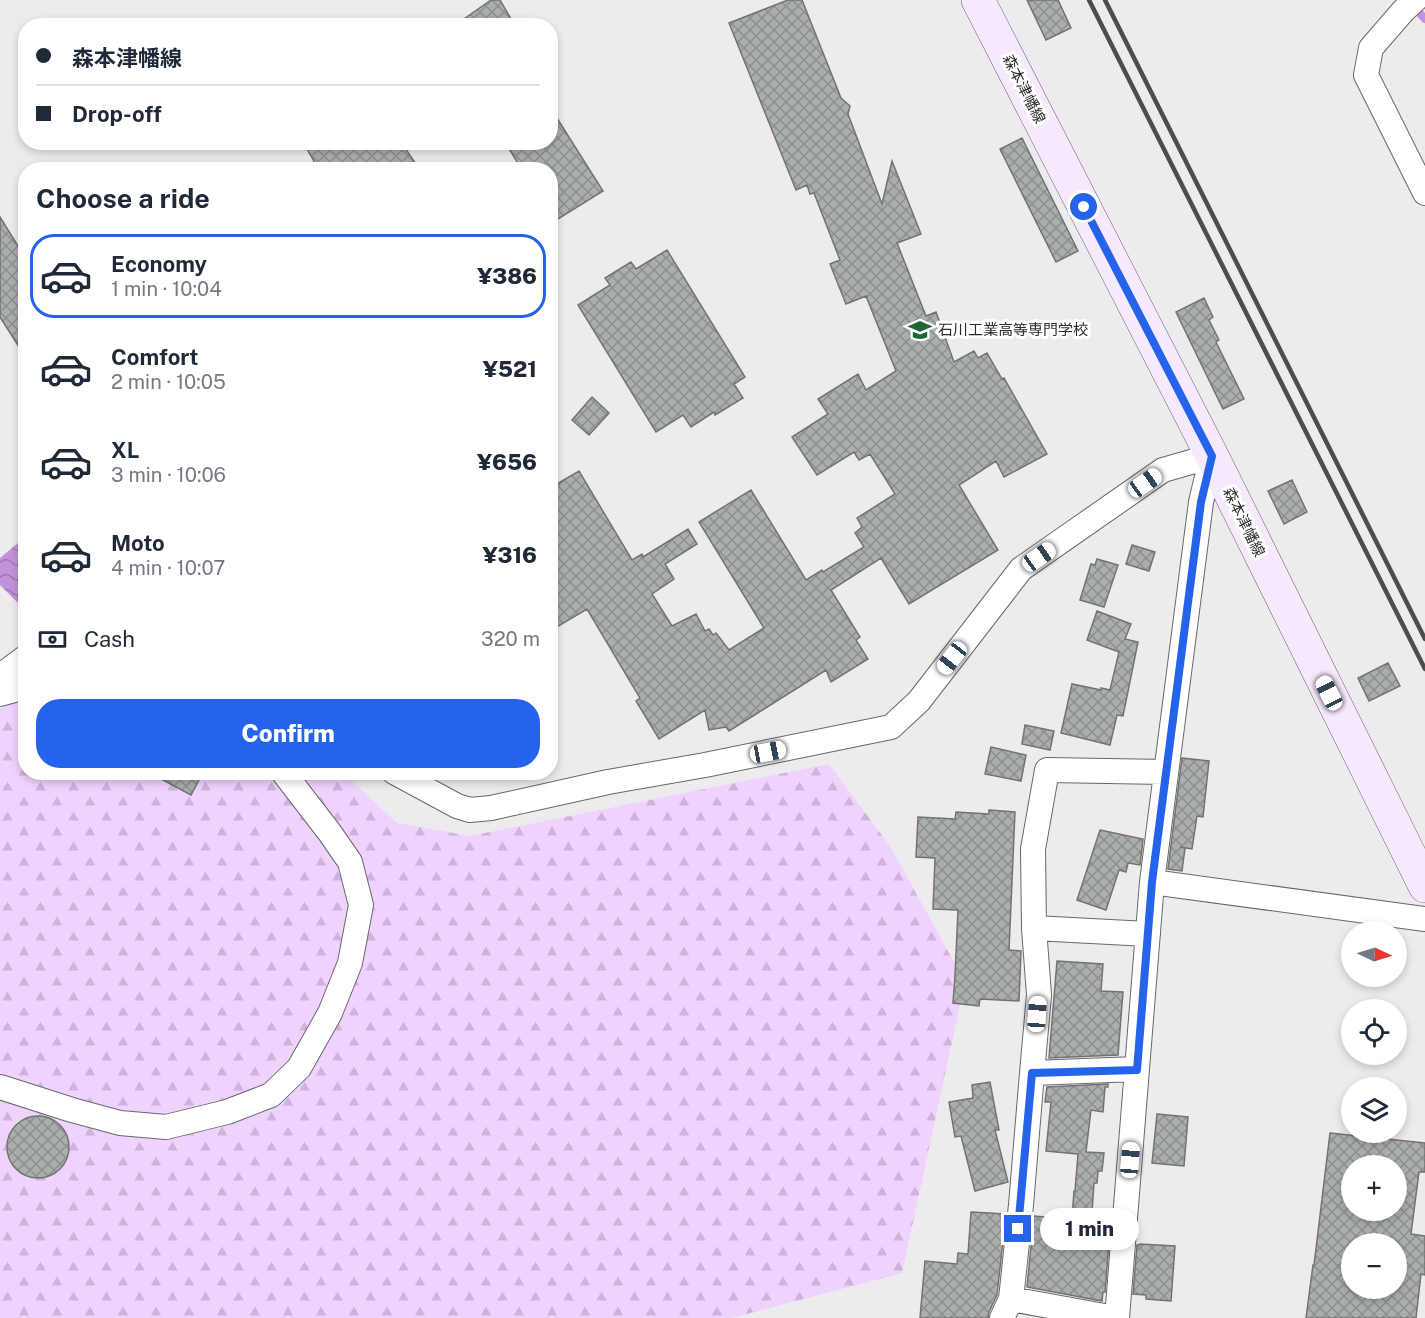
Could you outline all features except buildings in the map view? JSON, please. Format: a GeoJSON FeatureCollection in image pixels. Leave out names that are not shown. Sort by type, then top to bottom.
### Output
{"type":"FeatureCollection","features":[{"type":"Feature","properties":{"kind":"main road","name":"森本津幡線"},"geometry":{"type":"LineString","coordinates":[[978,0],[1212,456],[1425,886]]}},
{"type":"Feature","properties":{"kind":"street"},"geometry":{"type":"LineString","coordinates":[[1409,5],[1371,48],[1366,75],[1425,193]]}},
{"type":"Feature","properties":{"kind":"street"},"geometry":{"type":"LineString","coordinates":[[409,780],[456,806],[470,810],[490,808],[608,782],[705,765],[891,727],[919,701],[1021,569],[1163,470],[1212,456],[1201,502],[1152,882],[1116,1318],[1006,1308],[1039,994],[1034,928],[1033,849],[1047,770],[1166,772]]}},
{"type":"Feature","properties":{"kind":"street"},"geometry":{"type":"LineString","coordinates":[[0,676],[18,663]]}},
{"type":"Feature","properties":{"kind":"street"},"geometry":{"type":"LineString","coordinates":[[0,694],[18,689]]}},
{"type":"Feature","properties":{"kind":"street"},"geometry":{"type":"LineString","coordinates":[[0,1087],[120,1123],[166,1127],[227,1112],[271,1095],[299,1068],[330,1013],[350,963],[361,905],[350,862],[289,780]]}},
{"type":"Feature","properties":{"kind":"street"},"geometry":{"type":"LineString","coordinates":[[1152,882],[1425,919]]}},
{"type":"Feature","properties":{"kind":"street"},"geometry":{"type":"LineString","coordinates":[[1034,928],[1148,934]]}},
{"type":"Feature","properties":{"kind":"street"},"geometry":{"type":"LineString","coordinates":[[1032,1073],[1137,1070]]}},
{"type":"Feature","properties":{"kind":"green space"},"geometry":{"type":"Polygon","coordinates":[[[18,695],[18,780],[351,780],[397,823],[470,836],[829,764],[890,846],[965,982],[902,1273],[732,1318],[0,1318],[0,709],[18,695]]]}},
{"type":"Feature","properties":{"kind":"water"},"geometry":{"type":"Polygon","coordinates":[[[18,543],[18,603],[0,585],[0,558],[18,543]]]}},
{"type":"Feature","properties":{"kind":"waterway"},"geometry":{"type":"LineString","coordinates":[[1412,5],[1425,19]]}},
{"type":"Feature","properties":{"kind":"railway"},"geometry":{"type":"LineString","coordinates":[[1089,0],[1425,669]]}},
{"type":"Feature","properties":{"kind":"railway"},"geometry":{"type":"LineString","coordinates":[[1105,0],[1425,639]]}},
{"type":"Feature","properties":{"kind":"place","name":"石川工業高等専門学校"},"geometry":{"type":"Point","coordinates":[920,330]}},
{"type":"Feature","properties":{"kind":"route"},"geometry":{"type":"LineString","coordinates":[[1018,1229],[1032,1073],[1137,1070],[1152,882],[1201,502],[1212,456],[1084,207]]}}]}
